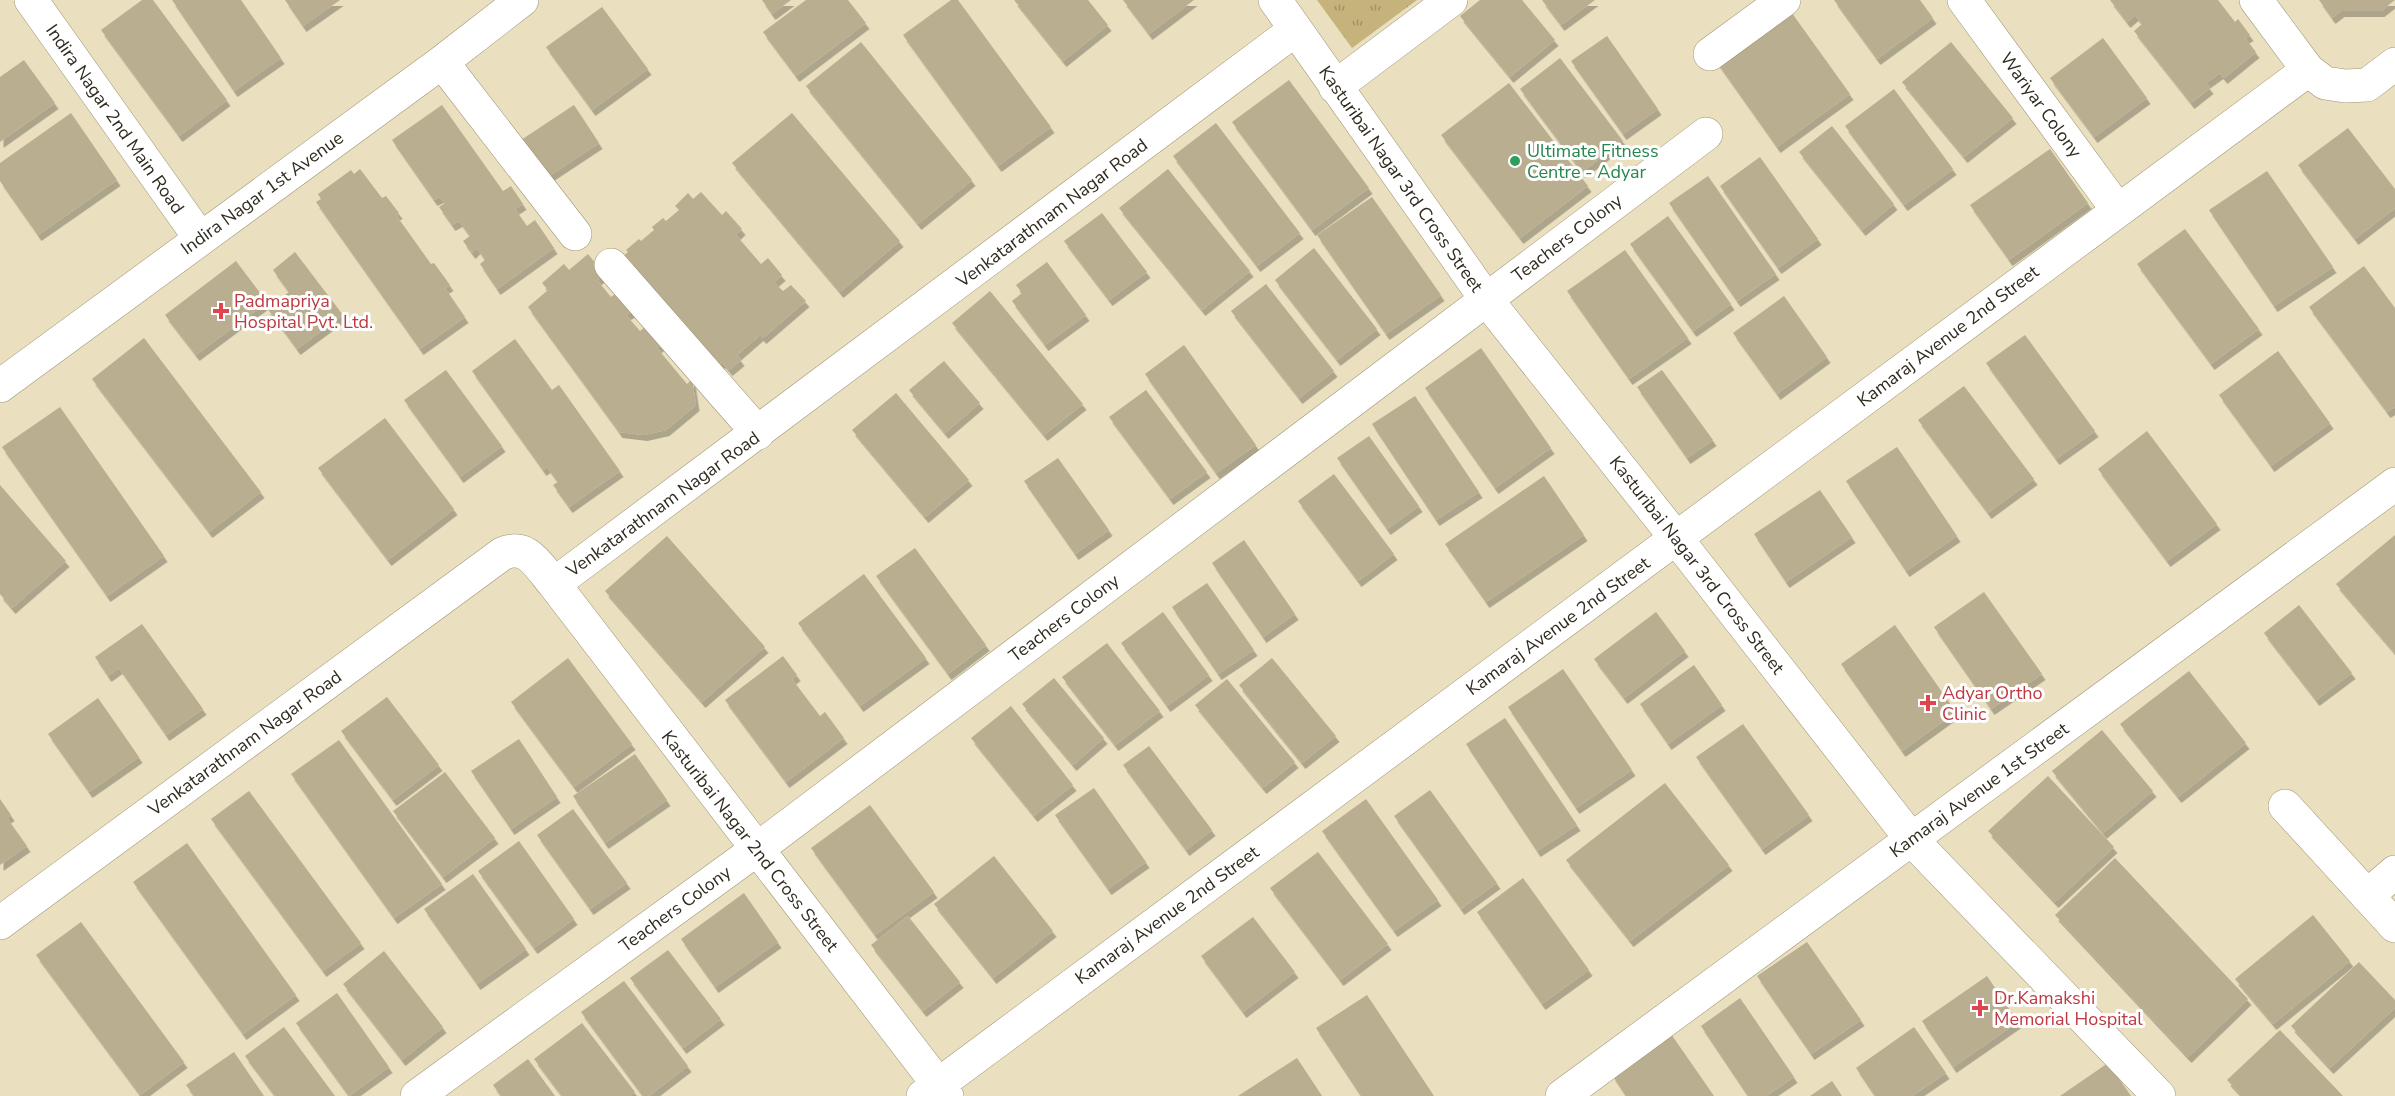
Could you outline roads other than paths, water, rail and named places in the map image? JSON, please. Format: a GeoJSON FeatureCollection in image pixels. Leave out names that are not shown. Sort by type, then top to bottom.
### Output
{"type":"FeatureCollection","features":[{"type":"Feature","properties":{"kind":"street","name":"Indira Nagar 2nd Main Road"},"geometry":{"type":"LineString","coordinates":[[31,0],[200,238]]}},
{"type":"Feature","properties":{"kind":"street","name":"Indira Nagar 1st Avenue"},"geometry":{"type":"LineString","coordinates":[[0,386],[442,62],[522,0]]}},
{"type":"Feature","properties":{"kind":"street","name":"Kasturibai Nagar 3rd Cross Street"},"geometry":{"type":"LineString","coordinates":[[1275,0],[1486,299],[1677,538],[1912,840],[2159,1096]]}},
{"type":"Feature","properties":{"kind":"street"},"geometry":{"type":"LineString","coordinates":[[1335,87],[1451,0]]}},
{"type":"Feature","properties":{"kind":"street"},"geometry":{"type":"LineString","coordinates":[[1710,54],[1784,0]]}},
{"type":"Feature","properties":{"kind":"street","name":"Wariyar Colony"},"geometry":{"type":"LineString","coordinates":[[1964,0],[2117,209]]}},
{"type":"Feature","properties":{"kind":"street"},"geometry":{"type":"LineString","coordinates":[[2256,0],[2308,69],[2325,83],[2345,86],[2367,85],[2395,64]]}},
{"type":"Feature","properties":{"kind":"street","name":"Venkatarathnam Nagar Road"},"geometry":{"type":"LineString","coordinates":[[0,923],[502,554],[513,549],[524,551],[554,584],[758,434],[1295,30]]}},
{"type":"Feature","properties":{"kind":"street"},"geometry":{"type":"LineString","coordinates":[[442,62],[575,234]]}},
{"type":"Feature","properties":{"kind":"street","name":"Kamaraj Avenue 2nd Street"},"geometry":{"type":"LineString","coordinates":[[936,1092],[2117,209],[2308,69]]}},
{"type":"Feature","properties":{"kind":"street","name":"Teachers Colony"},"geometry":{"type":"LineString","coordinates":[[417,1096],[756,850],[1706,134]]}},
{"type":"Feature","properties":{"kind":"street"},"geometry":{"type":"LineString","coordinates":[[611,265],[758,434]]}},
{"type":"Feature","properties":{"kind":"street","name":"Kamaraj Avenue 1st Street"},"geometry":{"type":"LineString","coordinates":[[1562,1096],[2395,484]]}},
{"type":"Feature","properties":{"kind":"street","name":"Kasturibai Nagar 2nd Cross Street"},"geometry":{"type":"LineString","coordinates":[[554,584],[936,1092]]}},
{"type":"Feature","properties":{"kind":"street"},"geometry":{"type":"LineString","coordinates":[[2285,806],[2395,926]]}},
{"type":"Feature","properties":{"kind":"street"},"geometry":{"type":"LineString","coordinates":[[2367,896],[2395,872]]}},
{"type":"Feature","properties":{"kind":"place","name":"Ultimate Fitness Centre - Adyar"},"geometry":{"type":"Point","coordinates":[1515,161]}},
{"type":"Feature","properties":{"kind":"place","name":"Padmapriya Hospital Pvt. Ltd."},"geometry":{"type":"Point","coordinates":[221,311]}},
{"type":"Feature","properties":{"kind":"place","name":"Adyar Ortho Clinic"},"geometry":{"type":"Point","coordinates":[1928,703]}},
{"type":"Feature","properties":{"kind":"place","name":"Dr.Kamakshi Memorial Hospital"},"geometry":{"type":"Point","coordinates":[1980,1008]}}]}
